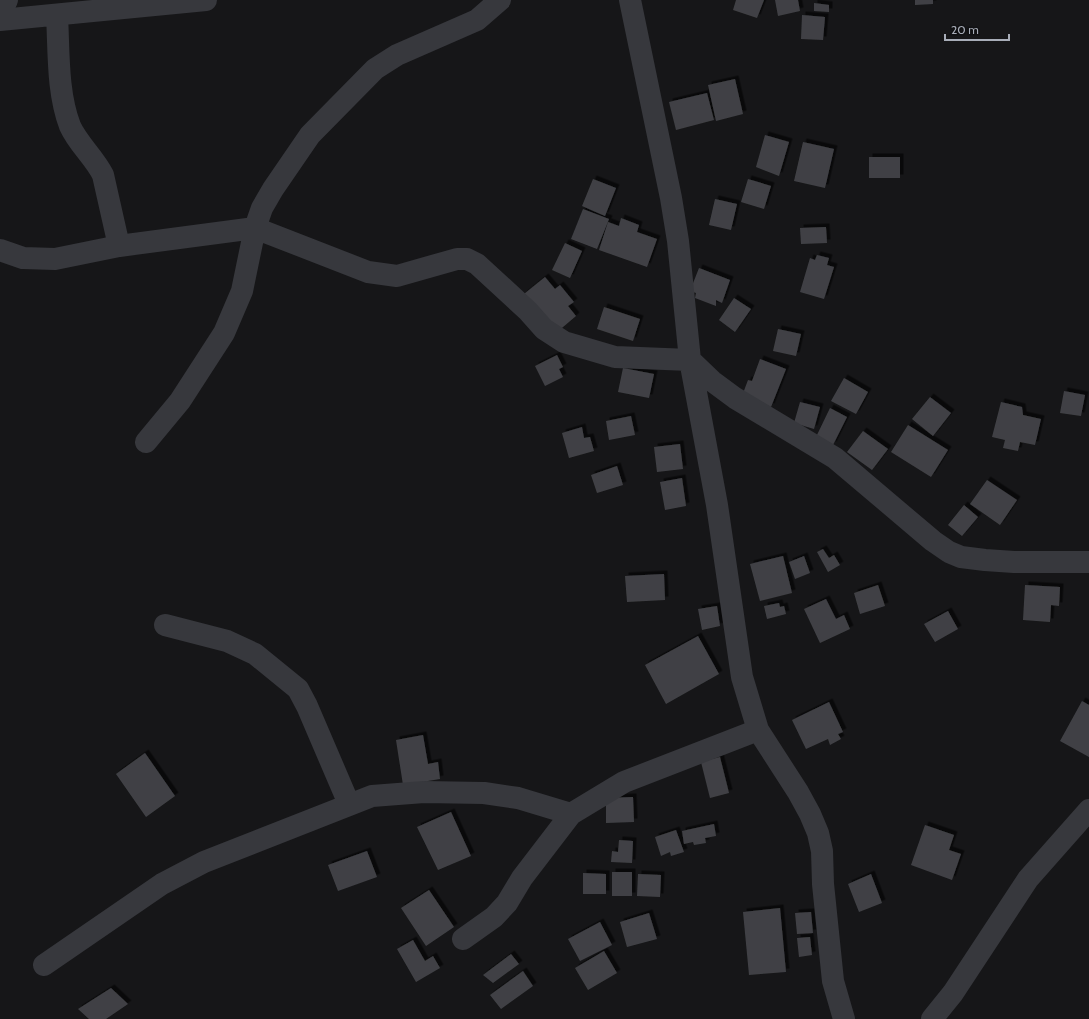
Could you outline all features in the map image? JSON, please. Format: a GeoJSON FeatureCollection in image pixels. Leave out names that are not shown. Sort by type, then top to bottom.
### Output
{"type":"FeatureCollection","features":[{"type":"Feature","properties":{"kind":"street"},"geometry":{"type":"LineString","coordinates":[[0,14],[7,0]]}},
{"type":"Feature","properties":{"kind":"street"},"geometry":{"type":"LineString","coordinates":[[0,20],[57,16],[206,0]]}},
{"type":"Feature","properties":{"kind":"street"},"geometry":{"type":"LineString","coordinates":[[146,442],[180,401],[224,333],[242,290],[255,228],[262,208],[273,188],[306,140],[375,69],[397,55],[477,20],[500,0]]}},
{"type":"Feature","properties":{"kind":"street"},"geometry":{"type":"LineString","coordinates":[[630,0],[672,198],[678,241],[690,360],[717,505],[739,660],[746,694],[758,730],[798,792],[818,833],[822,851],[823,884],[833,981],[844,1019]]}},
{"type":"Feature","properties":{"kind":"street"},"geometry":{"type":"LineString","coordinates":[[57,16],[62,87],[70,126],[103,175],[119,246]]}},
{"type":"Feature","properties":{"kind":"street"},"geometry":{"type":"LineString","coordinates":[[0,250],[23,258],[55,259],[119,246],[255,228],[368,272],[381,275],[397,276],[457,259],[467,259],[477,264],[485,271],[528,311],[544,329],[564,342],[588,350],[615,356],[690,360],[712,382],[735,398],[835,458],[933,541],[949,552],[961,557],[1007,562],[1089,562]]}},
{"type":"Feature","properties":{"kind":"street"},"geometry":{"type":"LineString","coordinates":[[165,625],[227,641],[255,654],[298,689],[307,706],[349,804]]}},
{"type":"Feature","properties":{"kind":"street"},"geometry":{"type":"LineString","coordinates":[[464,939],[494,917],[506,903],[522,878],[571,814],[624,782],[758,730]]}},
{"type":"Feature","properties":{"kind":"street"},"geometry":{"type":"LineString","coordinates":[[44,965],[162,884],[204,862],[372,796],[398,793],[484,793],[518,798],[571,814]]}},
{"type":"Feature","properties":{"kind":"street"},"geometry":{"type":"LineString","coordinates":[[932,1019],[953,993],[1028,879],[1089,810]]}},
{"type":"Feature","properties":{"kind":"building"},"geometry":{"type":"Polygon","coordinates":[[[736,0],[764,0],[757,18],[733,10],[736,0]]]}},
{"type":"Feature","properties":{"kind":"building"},"geometry":{"type":"Polygon","coordinates":[[[775,0],[798,0],[800,11],[778,16],[775,0]]]}},
{"type":"Feature","properties":{"kind":"building"},"geometry":{"type":"Polygon","coordinates":[[[915,0],[933,0],[933,4],[915,5],[915,0]]]}},
{"type":"Feature","properties":{"kind":"building"},"geometry":{"type":"Polygon","coordinates":[[[814,3],[829,5],[829,12],[814,11],[814,3]]]}},
{"type":"Feature","properties":{"kind":"building"},"geometry":{"type":"Polygon","coordinates":[[[802,15],[825,17],[823,40],[801,39],[802,15]]]}},
{"type":"Feature","properties":{"kind":"building"},"geometry":{"type":"Polygon","coordinates":[[[735,79],[743,114],[716,121],[708,85],[735,79]]]}},
{"type":"Feature","properties":{"kind":"building"},"geometry":{"type":"Polygon","coordinates":[[[707,93],[714,120],[676,130],[669,102],[707,93]]]}},
{"type":"Feature","properties":{"kind":"building"},"geometry":{"type":"Polygon","coordinates":[[[765,135],[789,142],[779,176],[756,167],[765,135]]]}},
{"type":"Feature","properties":{"kind":"building"},"geometry":{"type":"Polygon","coordinates":[[[803,142],[834,149],[825,188],[794,181],[803,142]]]}},
{"type":"Feature","properties":{"kind":"building"},"geometry":{"type":"Polygon","coordinates":[[[869,157],[900,157],[900,178],[869,178],[869,157]]]}},
{"type":"Feature","properties":{"kind":"building"},"geometry":{"type":"Polygon","coordinates":[[[593,179],[616,188],[605,216],[582,206],[593,179]]]}},
{"type":"Feature","properties":{"kind":"building"},"geometry":{"type":"Polygon","coordinates":[[[748,179],[771,186],[764,209],[741,202],[748,179]]]}},
{"type":"Feature","properties":{"kind":"building"},"geometry":{"type":"Polygon","coordinates":[[[715,199],[737,204],[731,230],[709,225],[715,199]]]}},
{"type":"Feature","properties":{"kind":"building"},"geometry":{"type":"Polygon","coordinates":[[[583,209],[609,219],[597,249],[571,239],[583,209]]]}},
{"type":"Feature","properties":{"kind":"building"},"geometry":{"type":"Polygon","coordinates":[[[621,218],[639,225],[637,232],[657,239],[647,267],[599,250],[608,222],[619,226],[621,218]]]}},
{"type":"Feature","properties":{"kind":"building"},"geometry":{"type":"Polygon","coordinates":[[[826,227],[827,243],[801,244],[800,228],[826,227]]]}},
{"type":"Feature","properties":{"kind":"building"},"geometry":{"type":"Polygon","coordinates":[[[565,243],[582,251],[570,278],[552,270],[565,243]]]}},
{"type":"Feature","properties":{"kind":"building"},"geometry":{"type":"Polygon","coordinates":[[[817,255],[829,258],[827,265],[834,267],[824,299],[800,292],[810,258],[815,260],[817,255]]]}},
{"type":"Feature","properties":{"kind":"building"},"geometry":{"type":"Polygon","coordinates":[[[699,268],[730,280],[722,303],[716,300],[716,306],[695,298],[696,293],[690,291],[699,268]]]}},
{"type":"Feature","properties":{"kind":"building"},"geometry":{"type":"Polygon","coordinates":[[[545,277],[555,289],[560,285],[574,302],[568,306],[576,316],[556,333],[524,294],[545,277]]]}},
{"type":"Feature","properties":{"kind":"building"},"geometry":{"type":"Polygon","coordinates":[[[734,298],[751,309],[735,332],[719,320],[734,298]]]}},
{"type":"Feature","properties":{"kind":"building"},"geometry":{"type":"Polygon","coordinates":[[[604,307],[640,319],[633,341],[597,329],[604,307]]]}},
{"type":"Feature","properties":{"kind":"building"},"geometry":{"type":"Polygon","coordinates":[[[778,329],[801,334],[796,356],[773,351],[778,329]]]}},
{"type":"Feature","properties":{"kind":"building"},"geometry":{"type":"Polygon","coordinates":[[[557,355],[563,367],[559,369],[563,377],[545,386],[535,366],[557,355]]]}},
{"type":"Feature","properties":{"kind":"building"},"geometry":{"type":"Polygon","coordinates":[[[760,359],[786,369],[771,407],[742,396],[748,380],[752,381],[760,359]]]}},
{"type":"Feature","properties":{"kind":"building"},"geometry":{"type":"Polygon","coordinates":[[[623,368],[654,374],[649,398],[618,392],[623,368]]]}},
{"type":"Feature","properties":{"kind":"building"},"geometry":{"type":"Polygon","coordinates":[[[844,378],[868,392],[856,414],[831,401],[844,378]]]}},
{"type":"Feature","properties":{"kind":"building"},"geometry":{"type":"Polygon","coordinates":[[[1064,391],[1085,395],[1081,416],[1060,413],[1064,391]]]}},
{"type":"Feature","properties":{"kind":"building"},"geometry":{"type":"Polygon","coordinates":[[[930,397],[951,413],[933,436],[912,419],[930,397]]]}},
{"type":"Feature","properties":{"kind":"building"},"geometry":{"type":"Polygon","coordinates":[[[800,402],[820,407],[814,429],[794,423],[800,402]]]}},
{"type":"Feature","properties":{"kind":"building"},"geometry":{"type":"Polygon","coordinates":[[[1001,402],[1022,407],[1023,415],[1041,419],[1035,445],[1020,442],[1018,451],[1003,448],[1005,440],[992,437],[1001,402]]]}},
{"type":"Feature","properties":{"kind":"building"},"geometry":{"type":"Polygon","coordinates":[[[830,408],[847,417],[833,445],[816,437],[830,408]]]}},
{"type":"Feature","properties":{"kind":"building"},"geometry":{"type":"Polygon","coordinates":[[[631,416],[635,435],[609,440],[606,421],[631,416]]]}},
{"type":"Feature","properties":{"kind":"building"},"geometry":{"type":"Polygon","coordinates":[[[908,425],[948,450],[931,477],[891,452],[908,425]]]}},
{"type":"Feature","properties":{"kind":"building"},"geometry":{"type":"Polygon","coordinates":[[[582,427],[584,438],[590,437],[594,451],[569,458],[562,433],[582,427]]]}},
{"type":"Feature","properties":{"kind":"building"},"geometry":{"type":"Polygon","coordinates":[[[863,431],[888,449],[872,470],[847,452],[863,431]]]}},
{"type":"Feature","properties":{"kind":"building"},"geometry":{"type":"Polygon","coordinates":[[[680,444],[683,469],[657,472],[654,447],[680,444]]]}},
{"type":"Feature","properties":{"kind":"building"},"geometry":{"type":"Polygon","coordinates":[[[617,466],[623,485],[597,493],[591,475],[617,466]]]}},
{"type":"Feature","properties":{"kind":"building"},"geometry":{"type":"Polygon","coordinates":[[[682,478],[686,506],[665,510],[660,482],[682,478]]]}},
{"type":"Feature","properties":{"kind":"building"},"geometry":{"type":"Polygon","coordinates":[[[987,480],[1017,500],[1000,525],[970,504],[987,480]]]}},
{"type":"Feature","properties":{"kind":"building"},"geometry":{"type":"Polygon","coordinates":[[[964,505],[978,517],[962,536],[948,525],[964,505]]]}},
{"type":"Feature","properties":{"kind":"building"},"geometry":{"type":"Polygon","coordinates":[[[823,549],[829,558],[834,555],[840,565],[828,572],[817,552],[823,549]]]}},
{"type":"Feature","properties":{"kind":"building"},"geometry":{"type":"Polygon","coordinates":[[[783,556],[792,593],[760,601],[750,564],[783,556]]]}},
{"type":"Feature","properties":{"kind":"building"},"geometry":{"type":"Polygon","coordinates":[[[804,556],[810,573],[795,579],[789,562],[804,556]]]}},
{"type":"Feature","properties":{"kind":"building"},"geometry":{"type":"Polygon","coordinates":[[[664,574],[665,600],[627,602],[625,576],[664,574]]]}},
{"type":"Feature","properties":{"kind":"building"},"geometry":{"type":"Polygon","coordinates":[[[878,585],[885,606],[860,614],[854,593],[878,585]]]}},
{"type":"Feature","properties":{"kind":"building"},"geometry":{"type":"Polygon","coordinates":[[[1025,585],[1060,587],[1059,606],[1051,605],[1050,622],[1023,620],[1025,585]]]}},
{"type":"Feature","properties":{"kind":"building"},"geometry":{"type":"Polygon","coordinates":[[[826,599],[836,619],[844,615],[850,629],[820,643],[804,609],[826,599]]]}},
{"type":"Feature","properties":{"kind":"building"},"geometry":{"type":"Polygon","coordinates":[[[779,603],[780,607],[784,606],[786,614],[767,619],[764,606],[779,603]]]}},
{"type":"Feature","properties":{"kind":"building"},"geometry":{"type":"Polygon","coordinates":[[[717,606],[720,626],[702,630],[698,609],[717,606]]]}},
{"type":"Feature","properties":{"kind":"building"},"geometry":{"type":"Polygon","coordinates":[[[948,611],[958,629],[935,642],[924,624],[948,611]]]}},
{"type":"Feature","properties":{"kind":"building"},"geometry":{"type":"Polygon","coordinates":[[[698,636],[719,674],[666,704],[645,665],[698,636]]]}},
{"type":"Feature","properties":{"kind":"building"},"geometry":{"type":"Polygon","coordinates":[[[1082,701],[1089,705],[1089,757],[1060,741],[1082,701]]]}},
{"type":"Feature","properties":{"kind":"building"},"geometry":{"type":"Polygon","coordinates":[[[829,702],[843,732],[838,734],[841,739],[830,745],[828,739],[806,749],[792,720],[829,702]]]}},
{"type":"Feature","properties":{"kind":"building"},"geometry":{"type":"Polygon","coordinates":[[[423,735],[428,764],[438,762],[440,779],[403,785],[396,740],[423,735]]]}},
{"type":"Feature","properties":{"kind":"building"},"geometry":{"type":"Polygon","coordinates":[[[145,753],[175,796],[146,817],[116,774],[145,753]]]}},
{"type":"Feature","properties":{"kind":"building"},"geometry":{"type":"Polygon","coordinates":[[[720,757],[729,793],[710,798],[701,762],[720,757]]]}},
{"type":"Feature","properties":{"kind":"building"},"geometry":{"type":"Polygon","coordinates":[[[633,797],[634,822],[606,823],[606,798],[633,797]]]}},
{"type":"Feature","properties":{"kind":"building"},"geometry":{"type":"Polygon","coordinates":[[[451,812],[471,856],[438,870],[417,827],[451,812]]]}},
{"type":"Feature","properties":{"kind":"building"},"geometry":{"type":"Polygon","coordinates":[[[714,824],[716,836],[705,838],[706,843],[694,845],[693,842],[684,844],[682,831],[714,824]]]}},
{"type":"Feature","properties":{"kind":"building"},"geometry":{"type":"Polygon","coordinates":[[[925,825],[954,835],[949,850],[961,854],[952,880],[911,865],[925,825]]]}},
{"type":"Feature","properties":{"kind":"building"},"geometry":{"type":"Polygon","coordinates":[[[676,830],[684,852],[671,856],[670,852],[661,856],[655,837],[676,830]]]}},
{"type":"Feature","properties":{"kind":"building"},"geometry":{"type":"Polygon","coordinates":[[[619,840],[633,841],[632,863],[611,862],[612,851],[618,852],[619,840]]]}},
{"type":"Feature","properties":{"kind":"building"},"geometry":{"type":"Polygon","coordinates":[[[367,851],[377,877],[338,891],[328,865],[367,851]]]}},
{"type":"Feature","properties":{"kind":"building"},"geometry":{"type":"Polygon","coordinates":[[[612,872],[632,872],[632,896],[612,896],[612,872]]]}},
{"type":"Feature","properties":{"kind":"building"},"geometry":{"type":"Polygon","coordinates":[[[583,873],[606,874],[606,894],[583,894],[583,873]]]}},
{"type":"Feature","properties":{"kind":"building"},"geometry":{"type":"Polygon","coordinates":[[[638,874],[661,875],[660,897],[637,896],[638,874]]]}},
{"type":"Feature","properties":{"kind":"building"},"geometry":{"type":"Polygon","coordinates":[[[871,874],[882,903],[859,912],[848,884],[871,874]]]}},
{"type":"Feature","properties":{"kind":"building"},"geometry":{"type":"Polygon","coordinates":[[[429,890],[454,927],[426,946],[401,908],[429,890]]]}},
{"type":"Feature","properties":{"kind":"building"},"geometry":{"type":"Polygon","coordinates":[[[780,908],[786,972],[749,975],[743,912],[780,908]]]}},
{"type":"Feature","properties":{"kind":"building"},"geometry":{"type":"Polygon","coordinates":[[[811,912],[813,933],[797,934],[795,913],[811,912]]]}},
{"type":"Feature","properties":{"kind":"building"},"geometry":{"type":"Polygon","coordinates":[[[649,913],[657,939],[627,947],[620,922],[649,913]]]}},
{"type":"Feature","properties":{"kind":"building"},"geometry":{"type":"Polygon","coordinates":[[[600,922],[612,945],[580,961],[568,939],[600,922]]]}},
{"type":"Feature","properties":{"kind":"building"},"geometry":{"type":"Polygon","coordinates":[[[810,937],[812,955],[799,957],[797,938],[810,937]]]}},
{"type":"Feature","properties":{"kind":"building"},"geometry":{"type":"Polygon","coordinates":[[[413,940],[425,961],[433,956],[440,968],[416,982],[397,949],[413,940]]]}},
{"type":"Feature","properties":{"kind":"building"},"geometry":{"type":"Polygon","coordinates":[[[604,951],[617,973],[588,990],[575,968],[604,951]]]}},
{"type":"Feature","properties":{"kind":"building"},"geometry":{"type":"Polygon","coordinates":[[[511,954],[519,964],[493,983],[483,975],[511,954]]]}},
{"type":"Feature","properties":{"kind":"building"},"geometry":{"type":"Polygon","coordinates":[[[523,971],[533,986],[501,1009],[490,995],[523,971]]]}},
{"type":"Feature","properties":{"kind":"building"},"geometry":{"type":"Polygon","coordinates":[[[111,988],[128,1004],[106,1019],[89,1019],[78,1009],[111,988]]]}}]}
